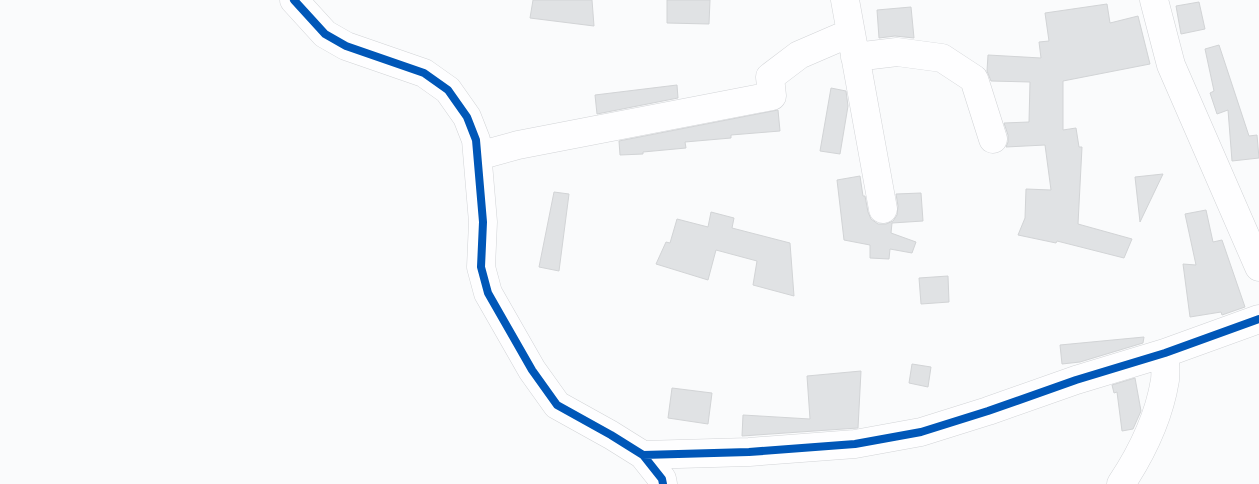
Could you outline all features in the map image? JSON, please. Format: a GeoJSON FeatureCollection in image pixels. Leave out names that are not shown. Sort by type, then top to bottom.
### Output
{"type":"FeatureCollection","features":[{"type":"Feature","properties":{"kind":"street"},"geometry":{"type":"LineString","coordinates":[[294,0],[325,34],[346,46],[424,73],[448,90],[467,117],[476,140],[483,222],[481,266],[488,293],[532,370],[557,405],[643,455],[662,479],[663,484]]}},
{"type":"Feature","properties":{"kind":"street"},"geometry":{"type":"LineString","coordinates":[[844,0],[884,209]]}},
{"type":"Feature","properties":{"kind":"street"},"geometry":{"type":"LineString","coordinates":[[1154,0],[1171,65],[1259,267]]}},
{"type":"Feature","properties":{"kind":"street"},"geometry":{"type":"LineString","coordinates":[[478,156],[518,145],[772,96],[770,77],[799,55],[852,45],[942,58],[974,78],[993,139]]}},
{"type":"Feature","properties":{"kind":"street"},"geometry":{"type":"LineString","coordinates":[[643,455],[749,452],[855,444],[921,432],[1076,380],[1165,353],[1259,319]]}},
{"type":"Feature","properties":{"kind":"street"},"geometry":{"type":"LineString","coordinates":[[1121,484],[1151,429],[1165,380],[1165,353]]}},
{"type":"Feature","properties":{"kind":"building"},"geometry":{"type":"Polygon","coordinates":[[[533,0],[592,0],[594,26],[530,18],[533,0]]]}},
{"type":"Feature","properties":{"kind":"building"},"geometry":{"type":"Polygon","coordinates":[[[667,0],[710,0],[709,24],[667,23],[667,0]]]}},
{"type":"Feature","properties":{"kind":"building"},"geometry":{"type":"Polygon","coordinates":[[[1199,2],[1205,29],[1181,34],[1176,6],[1199,2]]]}},
{"type":"Feature","properties":{"kind":"building"},"geometry":{"type":"Polygon","coordinates":[[[1107,4],[1110,23],[1138,16],[1150,64],[1063,81],[1063,130],[1076,128],[1079,147],[1082,147],[1078,224],[1132,239],[1124,258],[1057,241],[1056,243],[1018,235],[1025,218],[1026,189],[1051,190],[1045,145],[1006,147],[1008,135],[1004,123],[1029,122],[1030,82],[991,81],[987,71],[988,55],[1041,58],[1039,42],[1049,41],[1045,13],[1107,4]]]}},
{"type":"Feature","properties":{"kind":"building"},"geometry":{"type":"Polygon","coordinates":[[[911,7],[914,38],[895,36],[879,38],[877,10],[911,7]]]}},
{"type":"Feature","properties":{"kind":"building"},"geometry":{"type":"Polygon","coordinates":[[[1219,45],[1249,136],[1257,135],[1259,158],[1232,161],[1228,110],[1217,114],[1210,93],[1214,91],[1205,49],[1219,45]]]}},
{"type":"Feature","properties":{"kind":"building"},"geometry":{"type":"Polygon","coordinates":[[[677,85],[678,98],[597,114],[595,95],[677,85]]]}},
{"type":"Feature","properties":{"kind":"building"},"geometry":{"type":"Polygon","coordinates":[[[831,88],[846,91],[848,106],[840,154],[820,151],[831,88]]]}},
{"type":"Feature","properties":{"kind":"building"},"geometry":{"type":"Polygon","coordinates":[[[778,110],[780,131],[731,135],[731,138],[685,142],[686,148],[620,155],[619,141],[778,110]]]}},
{"type":"Feature","properties":{"kind":"building"},"geometry":{"type":"Polygon","coordinates":[[[1163,174],[1140,222],[1135,177],[1163,174]]]}},
{"type":"Feature","properties":{"kind":"building"},"geometry":{"type":"Polygon","coordinates":[[[860,176],[868,212],[871,219],[878,224],[886,224],[893,221],[897,215],[896,194],[921,193],[923,221],[892,223],[891,233],[916,242],[912,253],[890,249],[889,259],[870,258],[870,245],[844,240],[837,180],[860,176]]]}},
{"type":"Feature","properties":{"kind":"building"},"geometry":{"type":"Polygon","coordinates":[[[554,192],[569,194],[559,271],[539,267],[554,192]]]}},
{"type":"Feature","properties":{"kind":"building"},"geometry":{"type":"Polygon","coordinates":[[[1206,210],[1213,242],[1222,240],[1245,307],[1222,315],[1221,312],[1190,317],[1183,264],[1196,265],[1185,214],[1206,210]]]}},
{"type":"Feature","properties":{"kind":"building"},"geometry":{"type":"Polygon","coordinates":[[[711,212],[734,218],[732,228],[790,243],[794,296],[753,285],[757,261],[716,250],[708,280],[656,264],[666,242],[670,243],[677,219],[708,227],[711,212]]]}},
{"type":"Feature","properties":{"kind":"building"},"geometry":{"type":"Polygon","coordinates":[[[948,276],[949,302],[921,304],[919,278],[948,276]]]}},
{"type":"Feature","properties":{"kind":"building"},"geometry":{"type":"Polygon","coordinates":[[[1144,337],[1143,343],[1080,362],[1062,364],[1060,345],[1144,337]]]}},
{"type":"Feature","properties":{"kind":"building"},"geometry":{"type":"Polygon","coordinates":[[[912,364],[931,367],[928,387],[909,383],[912,364]]]}},
{"type":"Feature","properties":{"kind":"building"},"geometry":{"type":"Polygon","coordinates":[[[861,371],[858,428],[742,436],[743,415],[810,419],[807,376],[861,371]]]}},
{"type":"Feature","properties":{"kind":"building"},"geometry":{"type":"Polygon","coordinates":[[[1135,378],[1141,411],[1133,429],[1122,431],[1117,392],[1114,393],[1112,385],[1135,378]]]}},
{"type":"Feature","properties":{"kind":"building"},"geometry":{"type":"Polygon","coordinates":[[[672,388],[712,393],[708,424],[668,418],[672,388]]]}},
{"type":"Feature","properties":{"kind":"cycle path"},"geometry":{"type":"LineString","coordinates":[[294,0],[325,34],[346,46],[424,73],[448,90],[467,117],[476,140],[483,222],[481,267],[488,293],[532,370],[557,405],[643,455],[662,479],[663,484]]}},
{"type":"Feature","properties":{"kind":"cycle path"},"geometry":{"type":"LineString","coordinates":[[643,455],[749,452],[855,444],[921,432],[1076,380],[1165,353],[1259,319]]}}]}
